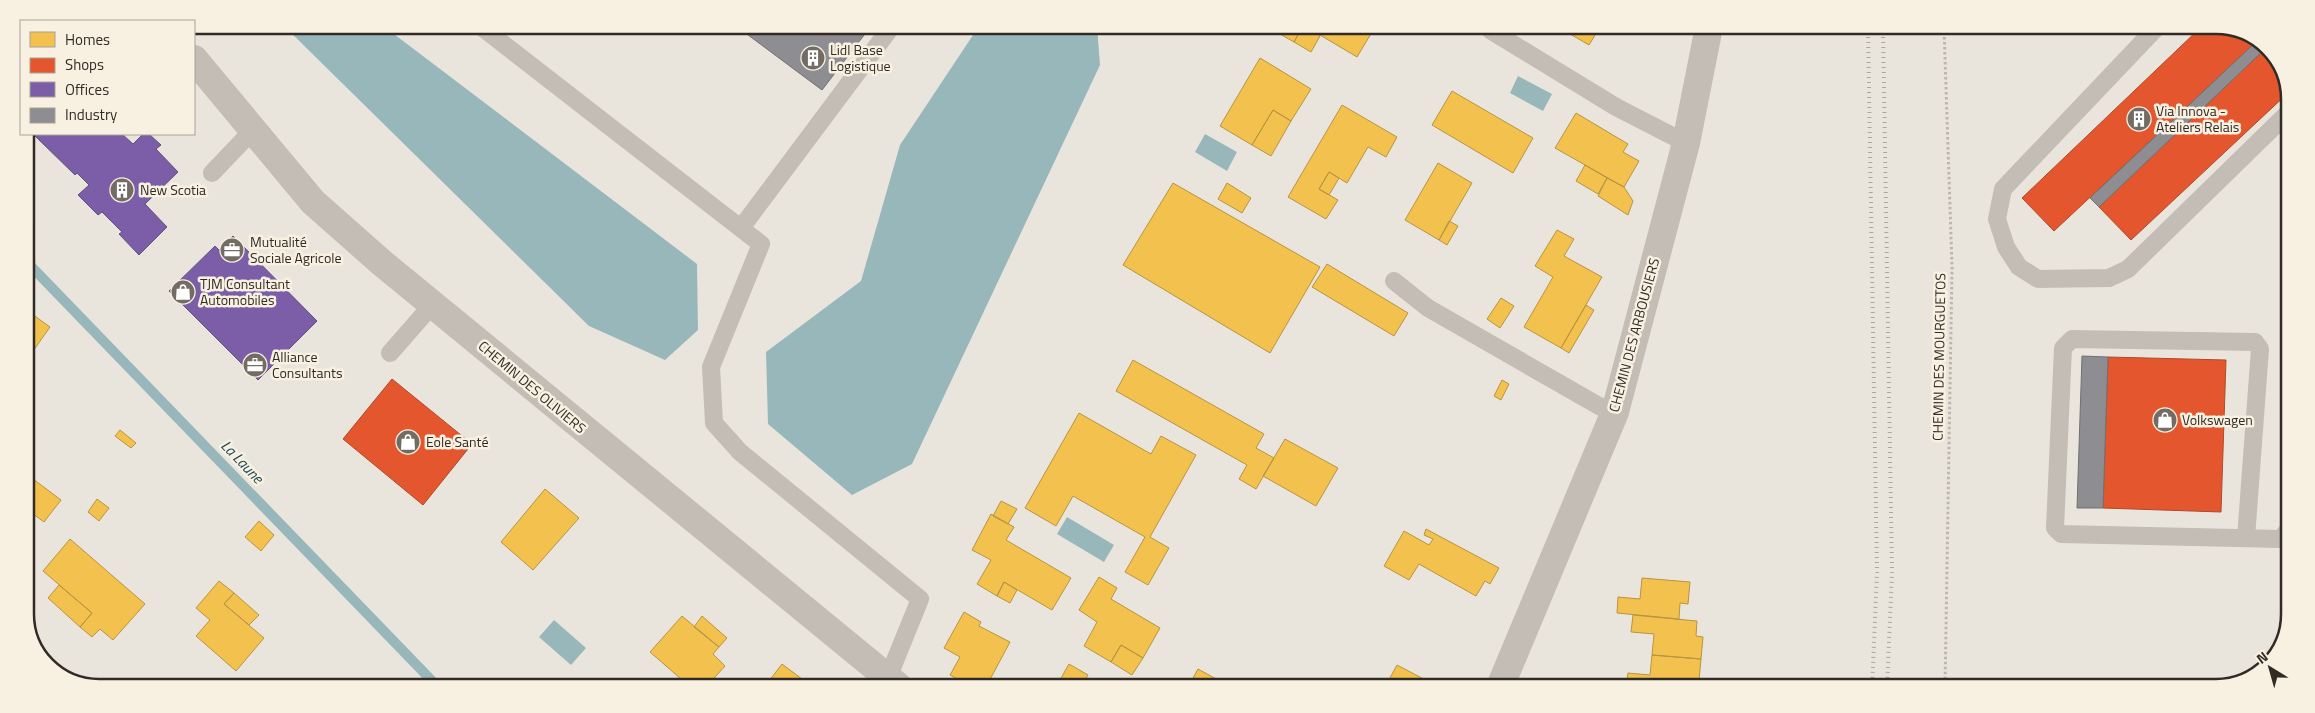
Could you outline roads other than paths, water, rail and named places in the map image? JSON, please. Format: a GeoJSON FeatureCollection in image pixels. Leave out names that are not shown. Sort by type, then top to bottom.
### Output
{"type":"FeatureCollection","features":[{"type":"Feature","properties":{"kind":"street","name":"CHEMIN DES ARBOUSIERS"},"geometry":{"type":"LineString","coordinates":[[1503,679],[1614,412],[1686,143],[1709,34]]}},
{"type":"Feature","properties":{"kind":"street","name":"CHEMIN DES OLIVIERS"},"geometry":{"type":"LineString","coordinates":[[195,60],[313,202],[432,305],[889,679]]}},
{"type":"Feature","properties":{"kind":"lane"},"geometry":{"type":"LineString","coordinates":[[489,34],[761,244],[711,367],[714,423],[740,452],[920,599],[894,679]]}},
{"type":"Feature","properties":{"kind":"lane"},"geometry":{"type":"LineString","coordinates":[[741,228],[886,34]]}},
{"type":"Feature","properties":{"kind":"lane"},"geometry":{"type":"LineString","coordinates":[[1497,34],[1616,107],[1686,143]]}},
{"type":"Feature","properties":{"kind":"lane"},"geometry":{"type":"LineString","coordinates":[[2151,34],[2003,189],[1997,219],[2006,247],[2019,268],[2038,279],[2110,278],[2128,269],[2281,120]]}},
{"type":"Feature","properties":{"kind":"lane"},"geometry":{"type":"LineString","coordinates":[[212,173],[253,130]]}},
{"type":"Feature","properties":{"kind":"lane"},"geometry":{"type":"LineString","coordinates":[[1394,281],[1428,308],[1599,406],[1614,412]]}},
{"type":"Feature","properties":{"kind":"lane"},"geometry":{"type":"LineString","coordinates":[[390,353],[432,305]]}},
{"type":"Feature","properties":{"kind":"lane"},"geometry":{"type":"LineString","coordinates":[[2246,538],[2260,349],[2255,342],[2072,339],[2063,348],[2056,528],[2062,534],[2281,539]]}},
{"type":"Feature","properties":{"kind":"water"},"geometry":{"type":"Polygon","coordinates":[[[292,34],[394,34],[697,264],[698,330],[665,360],[589,326],[292,34]]]}},
{"type":"Feature","properties":{"kind":"water"},"geometry":{"type":"Polygon","coordinates":[[[974,34],[1098,34],[1100,65],[912,464],[852,495],[768,424],[766,352],[861,281],[900,145],[974,34]]]}},
{"type":"Feature","properties":{"kind":"water"},"geometry":{"type":"Polygon","coordinates":[[[1518,76],[1552,94],[1543,111],[1510,93],[1518,76]]]}},
{"type":"Feature","properties":{"kind":"water"},"geometry":{"type":"Polygon","coordinates":[[[1205,134],[1237,152],[1227,171],[1195,152],[1205,134]]]}},
{"type":"Feature","properties":{"kind":"water"},"geometry":{"type":"Polygon","coordinates":[[[1067,517],[1114,545],[1104,562],[1057,534],[1067,517]]]}},
{"type":"Feature","properties":{"kind":"water"},"geometry":{"type":"Polygon","coordinates":[[[554,620],[586,648],[571,665],[539,637],[554,620]]]}},
{"type":"Feature","properties":{"kind":"waterway","name":"La Laune"},"geometry":{"type":"LineString","coordinates":[[34,269],[430,679]]}},
{"type":"Feature","properties":{"kind":"railway"},"geometry":{"type":"LineString","coordinates":[[1868,34],[1877,572],[1872,679]]}},
{"type":"Feature","properties":{"kind":"railway"},"geometry":{"type":"LineString","coordinates":[[1883,34],[1892,572],[1887,679]]}},
{"type":"Feature","properties":{"kind":"place","name":"Lidl Base Logistique"},"geometry":{"type":"Point","coordinates":[813,58]}},
{"type":"Feature","properties":{"kind":"place","name":"Via Innova - Ateliers Relais"},"geometry":{"type":"Point","coordinates":[2139,119]}},
{"type":"Feature","properties":{"kind":"place","name":"New Scotia"},"geometry":{"type":"Point","coordinates":[122,190]}},
{"type":"Feature","properties":{"kind":"place","name":"Mutualité Sociale Agricole"},"geometry":{"type":"Point","coordinates":[232,250]}},
{"type":"Feature","properties":{"kind":"place","name":"TJM Consultant Automobiles"},"geometry":{"type":"Point","coordinates":[183,292]}},
{"type":"Feature","properties":{"kind":"place","name":"Alliance Consultants"},"geometry":{"type":"Point","coordinates":[255,365]}},
{"type":"Feature","properties":{"kind":"place","name":"Volkswagen"},"geometry":{"type":"Point","coordinates":[2165,420]}},
{"type":"Feature","properties":{"kind":"place","name":"Eole Santé"},"geometry":{"type":"Point","coordinates":[408,442]}}]}
